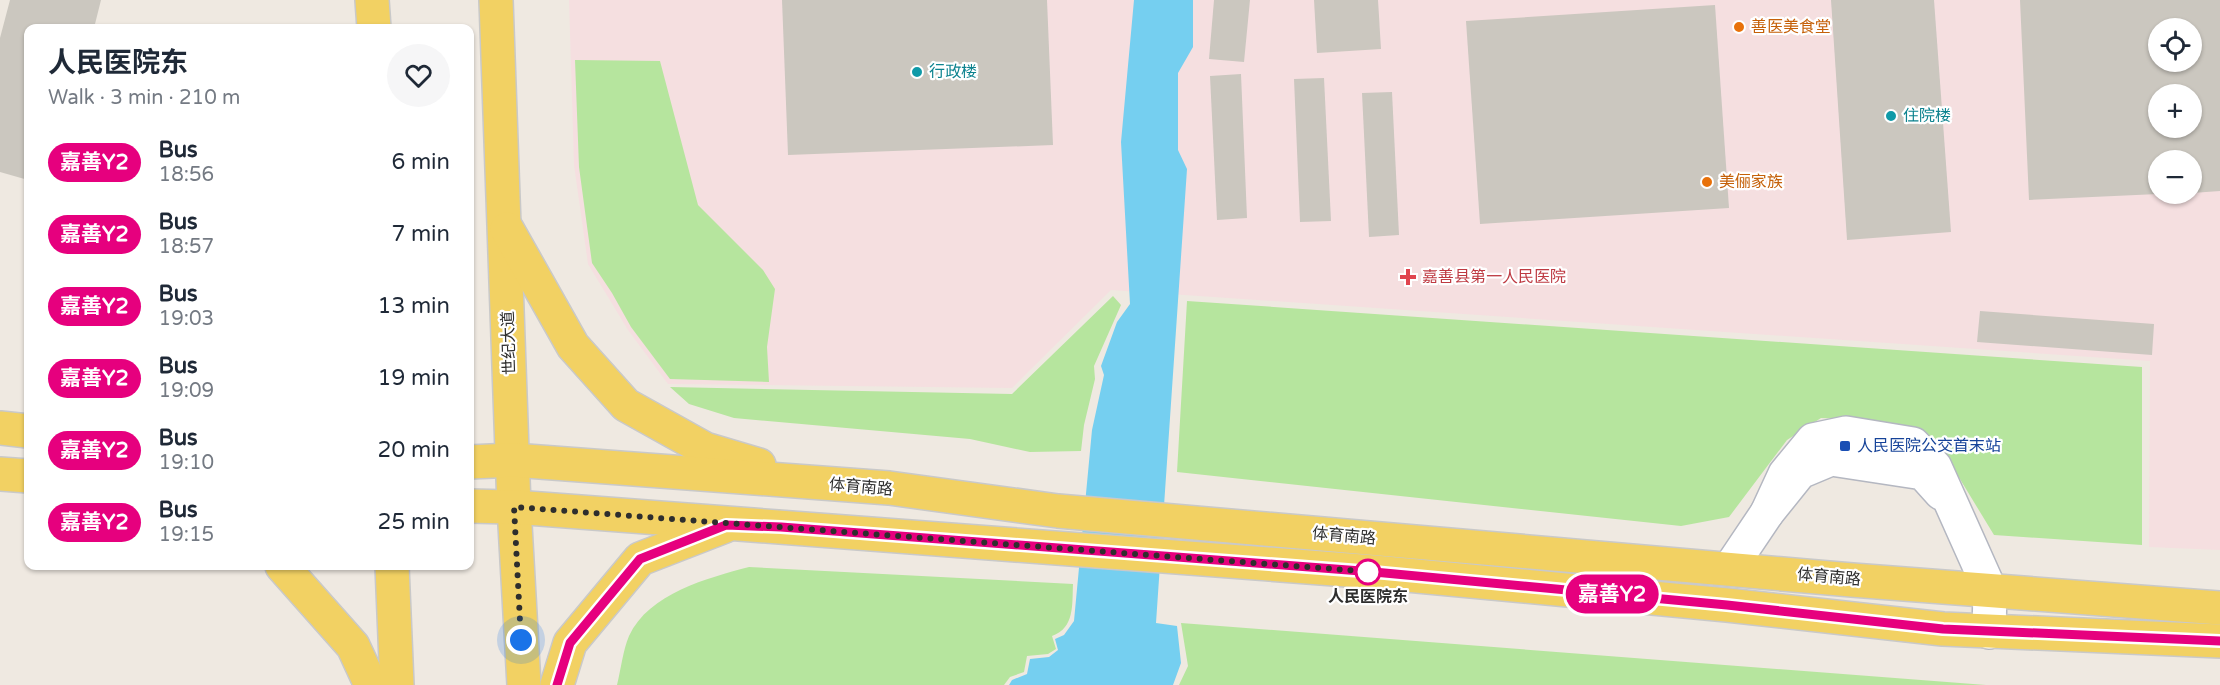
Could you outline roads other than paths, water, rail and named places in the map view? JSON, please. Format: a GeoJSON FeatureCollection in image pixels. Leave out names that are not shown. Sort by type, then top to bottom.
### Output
{"type":"FeatureCollection","features":[{"type":"Feature","properties":{"kind":"main road"},"geometry":{"type":"LineString","coordinates":[[372,0],[374,24]]}},
{"type":"Feature","properties":{"kind":"main road","name":"世纪大道"},"geometry":{"type":"LineString","coordinates":[[496,0],[514,507],[524,685]]}},
{"type":"Feature","properties":{"kind":"main road"},"geometry":{"type":"LineString","coordinates":[[505,225],[573,345],[626,405],[705,449],[821,483]]}},
{"type":"Feature","properties":{"kind":"main road"},"geometry":{"type":"LineString","coordinates":[[0,428],[24,430]]}},
{"type":"Feature","properties":{"kind":"main road","name":"体育南路"},"geometry":{"type":"LineString","coordinates":[[474,462],[513,460],[889,488],[1058,511],[2220,608]]}},
{"type":"Feature","properties":{"kind":"main road"},"geometry":{"type":"LineString","coordinates":[[0,474],[24,476]]}},
{"type":"Feature","properties":{"kind":"main road","name":"体育南路"},"geometry":{"type":"LineString","coordinates":[[474,506],[514,507],[1397,574],[1727,605],[1943,629],[2220,641]]}},
{"type":"Feature","properties":{"kind":"main road"},"geometry":{"type":"LineString","coordinates":[[557,685],[570,643],[640,559],[726,525],[781,527]]}},
{"type":"Feature","properties":{"kind":"main road"},"geometry":{"type":"LineString","coordinates":[[286,570],[352,646],[371,685]]}},
{"type":"Feature","properties":{"kind":"main road"},"geometry":{"type":"LineString","coordinates":[[392,570],[397,685]]}},
{"type":"Feature","properties":{"kind":"lane"},"geometry":{"type":"LineString","coordinates":[[1730,568],[1767,513],[1800,472],[1831,459],[1923,473],[1954,508],[1990,590],[1989,632]]}},
{"type":"Feature","properties":{"kind":"water"},"geometry":{"type":"Polygon","coordinates":[[[1134,0],[1193,0],[1193,47],[1178,73],[1178,150],[1187,169],[1156,623],[1177,626],[1181,663],[1173,685],[1009,685],[1012,680],[1027,674],[1030,659],[1049,657],[1058,650],[1055,639],[1064,635],[1074,621],[1092,430],[1104,375],[1101,366],[1117,322],[1130,304],[1121,142],[1134,0]]]}},
{"type":"Feature","properties":{"kind":"place","name":"善医美食堂"},"geometry":{"type":"Point","coordinates":[1739,27]}},
{"type":"Feature","properties":{"kind":"place","name":"行政楼"},"geometry":{"type":"Point","coordinates":[917,72]}},
{"type":"Feature","properties":{"kind":"place","name":"住院楼"},"geometry":{"type":"Point","coordinates":[1891,116]}},
{"type":"Feature","properties":{"kind":"place","name":"美俪家族"},"geometry":{"type":"Point","coordinates":[1707,182]}},
{"type":"Feature","properties":{"kind":"place","name":"嘉善县第一人民医院"},"geometry":{"type":"Point","coordinates":[1408,277]}},
{"type":"Feature","properties":{"kind":"place","name":"人民医院公交首末站"},"geometry":{"type":"Point","coordinates":[1845,446]}},
{"type":"Feature","properties":{"kind":"place","name":"人民医院东"},"geometry":{"type":"Point","coordinates":[1368,572]}}]}
